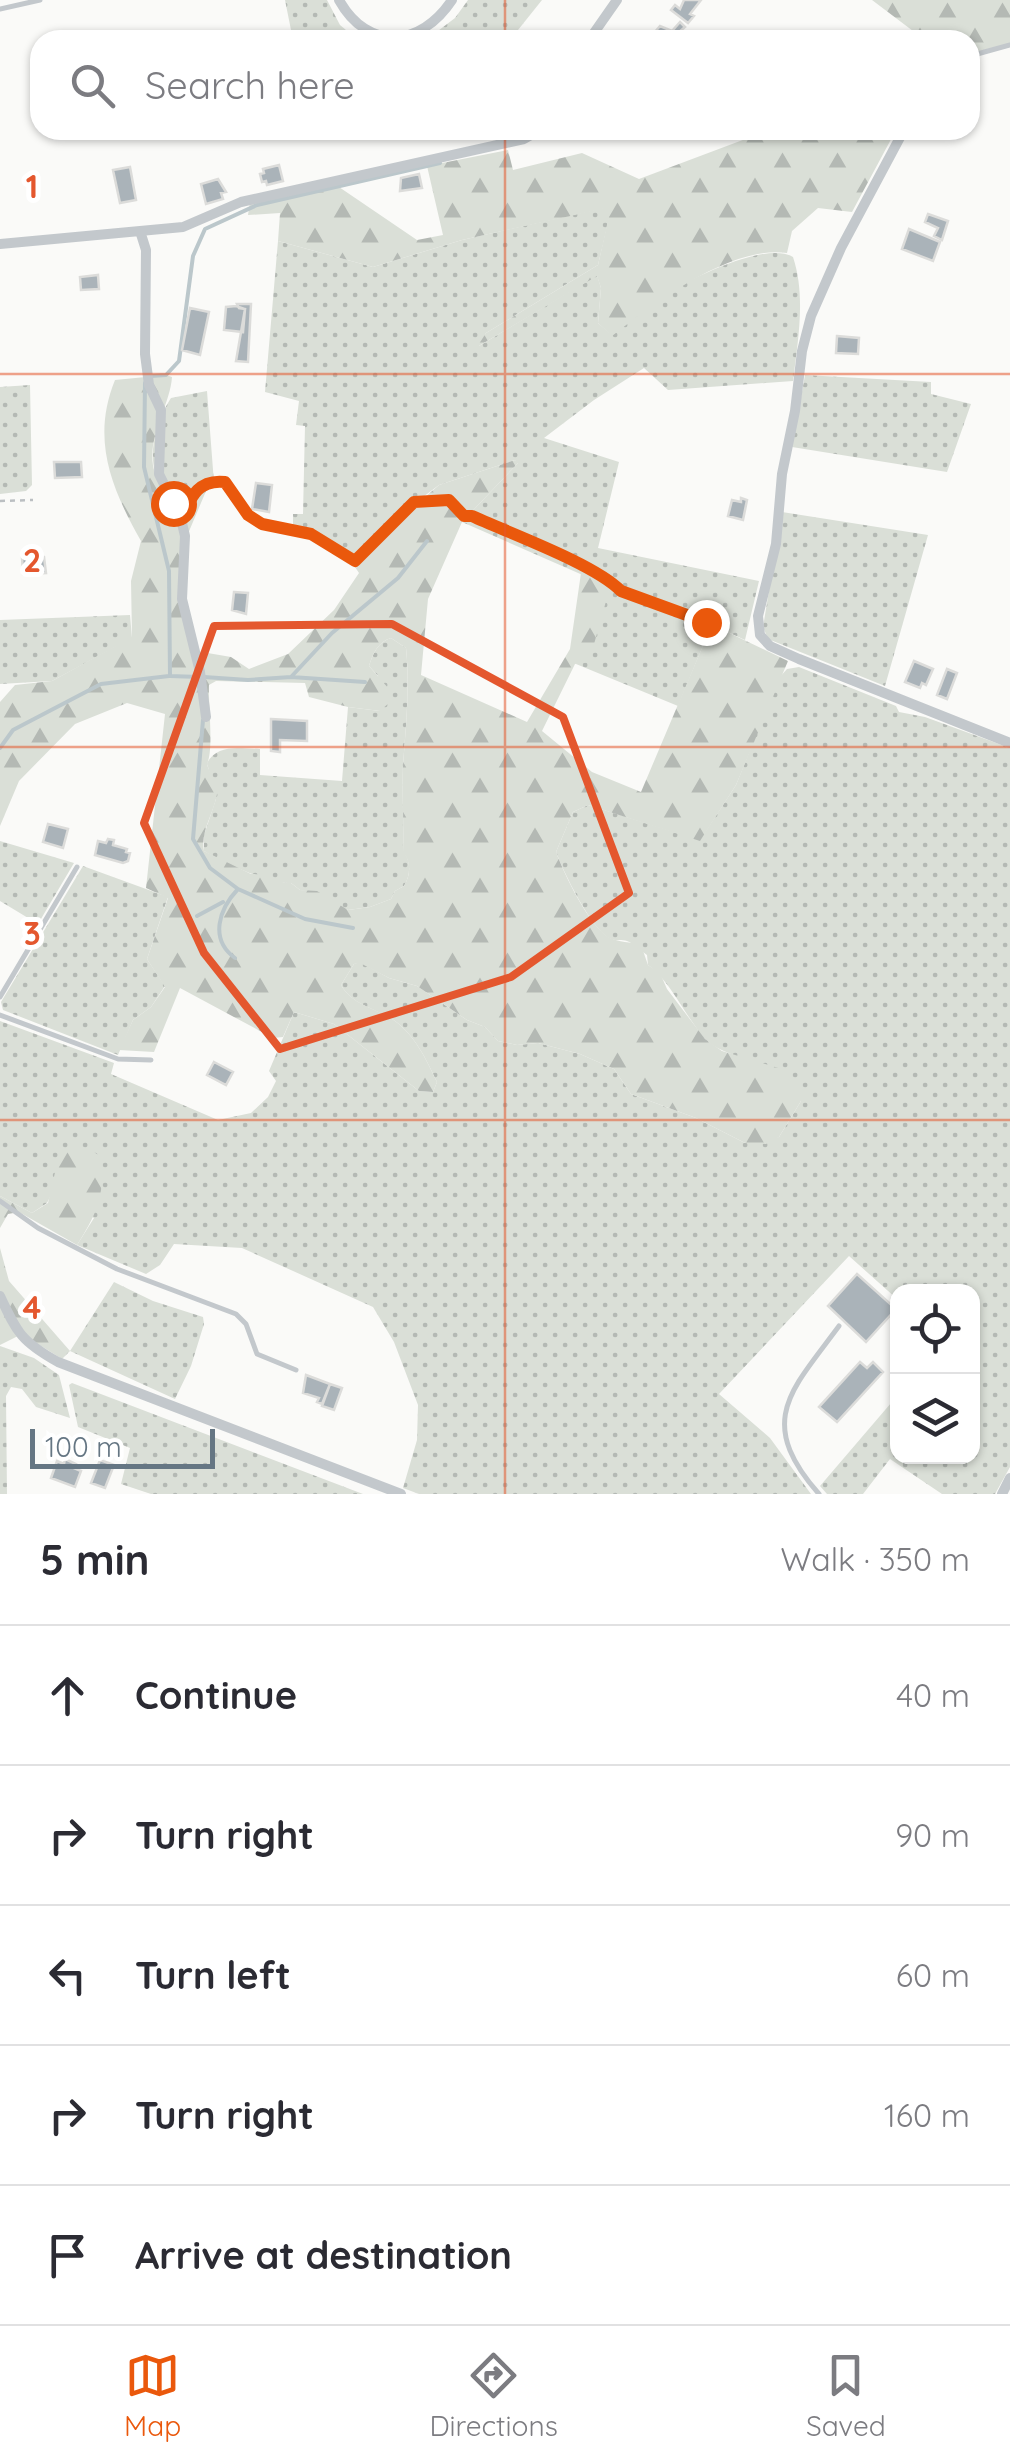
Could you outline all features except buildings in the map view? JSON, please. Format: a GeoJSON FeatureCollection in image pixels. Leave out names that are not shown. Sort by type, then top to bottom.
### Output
{"type":"FeatureCollection","features":[{"type":"Feature","properties":{"kind":"street"},"geometry":{"type":"LineString","coordinates":[[340,0],[354,24],[364,30]]}},
{"type":"Feature","properties":{"kind":"street"},"geometry":{"type":"LineString","coordinates":[[419,30],[441,17],[452,0]]}},
{"type":"Feature","properties":{"kind":"street"},"geometry":{"type":"LineString","coordinates":[[597,30],[617,0]]}},
{"type":"Feature","properties":{"kind":"street"},"geometry":{"type":"LineString","coordinates":[[0,244],[183,226],[241,202],[524,140]]}},
{"type":"Feature","properties":{"kind":"street"},"geometry":{"type":"LineString","coordinates":[[899,140],[840,248],[802,350],[782,474],[776,544],[758,616],[760,635],[770,646],[798,659],[1010,743]]}},
{"type":"Feature","properties":{"kind":"street"},"geometry":{"type":"LineString","coordinates":[[140,231],[146,250],[146,371],[161,410],[159,474],[181,519],[182,599],[201,677],[206,717]]}},
{"type":"Feature","properties":{"kind":"street"},"geometry":{"type":"LineString","coordinates":[[0,1296],[13,1325],[29,1346],[58,1362],[402,1494]]}},
{"type":"Feature","properties":{"kind":"street"},"geometry":{"type":"LineString","coordinates":[[1002,1494],[1010,1478]]}},
{"type":"Feature","properties":{"kind":"lane"},"geometry":{"type":"LineString","coordinates":[[0,9],[40,0]]}},
{"type":"Feature","properties":{"kind":"lane"},"geometry":{"type":"LineString","coordinates":[[980,53],[1010,45]]}},
{"type":"Feature","properties":{"kind":"lane"},"geometry":{"type":"LineString","coordinates":[[0,996],[77,867]]}},
{"type":"Feature","properties":{"kind":"lane"},"geometry":{"type":"LineString","coordinates":[[0,1014],[118,1060],[151,1060]]}},
{"type":"Feature","properties":{"kind":"lane"},"geometry":{"type":"LineString","coordinates":[[0,1201],[84,1253],[236,1314],[246,1324],[257,1354],[296,1370]]}},
{"type":"Feature","properties":{"kind":"lane"},"geometry":{"type":"LineString","coordinates":[[819,1494],[790,1457],[786,1419],[791,1392],[839,1326]]}},
{"type":"Feature","properties":{"kind":"path"},"geometry":{"type":"LineString","coordinates":[[181,519],[198,487],[210,481],[225,482],[248,515],[262,524],[311,534],[355,561],[414,502],[449,500],[464,516],[472,516],[584,567],[621,591],[706,622]]}},
{"type":"Feature","properties":{"kind":"path"},"geometry":{"type":"LineString","coordinates":[[0,501],[32,500]]}},
{"type":"Feature","properties":{"kind":"highlighted area"},"geometry":{"type":"Polygon","coordinates":[[[392,624],[563,717],[629,893],[511,977],[280,1049],[204,953],[144,823],[214,626],[392,624]]]}},
{"type":"Feature","properties":{"kind":"green space"},"geometry":{"type":"Polygon","coordinates":[[[285,0],[327,0],[346,30],[291,30],[285,0]]]}},
{"type":"Feature","properties":{"kind":"green space"},"geometry":{"type":"Polygon","coordinates":[[[468,0],[542,0],[518,30],[439,30],[455,18],[468,0]]]}},
{"type":"Feature","properties":{"kind":"green space"},"geometry":{"type":"Polygon","coordinates":[[[872,0],[1010,0],[1010,47],[980,54],[980,30],[912,30],[872,0]]]}},
{"type":"Feature","properties":{"kind":"green space"},"geometry":{"type":"Polygon","coordinates":[[[742,140],[891,140],[852,212],[818,208],[792,231],[787,253],[765,253],[718,267],[671,293],[612,336],[598,323],[601,288],[597,276],[477,347],[486,333],[598,265],[611,207],[462,240],[373,267],[278,241],[280,213],[248,215],[250,202],[339,187],[417,240],[443,235],[427,166],[508,150],[513,170],[582,153],[639,179],[742,140]]]}},
{"type":"Feature","properties":{"kind":"green space"},"geometry":{"type":"Polygon","coordinates":[[[612,206],[598,265],[486,333],[479,346],[597,275],[601,288],[598,323],[612,335],[673,290],[746,258],[781,253],[793,257],[799,287],[793,381],[668,390],[644,368],[544,438],[619,462],[598,548],[759,581],[745,640],[721,629],[707,636],[678,706],[576,664],[610,587],[462,522],[518,463],[515,460],[439,485],[351,561],[293,526],[293,514],[303,514],[305,426],[296,425],[299,401],[265,392],[278,241],[373,267],[462,240],[612,206]]]}},
{"type":"Feature","properties":{"kind":"green space"},"geometry":{"type":"Polygon","coordinates":[[[805,375],[931,382],[931,394],[971,404],[947,472],[792,447],[805,375]]]}},
{"type":"Feature","properties":{"kind":"green space"},"geometry":{"type":"Polygon","coordinates":[[[172,377],[155,436],[155,473],[179,506],[209,484],[179,555],[179,600],[196,651],[231,657],[249,669],[288,654],[334,610],[359,573],[351,561],[439,485],[515,460],[519,462],[462,522],[428,599],[421,675],[527,722],[570,649],[581,573],[610,587],[589,662],[575,664],[542,731],[592,772],[641,792],[707,636],[721,629],[788,661],[736,785],[700,841],[588,805],[573,812],[556,852],[594,923],[610,938],[641,945],[648,965],[660,973],[667,989],[705,1039],[722,1051],[785,1070],[799,1083],[801,1101],[779,1137],[766,1144],[745,1143],[696,1118],[631,1094],[614,1069],[580,1054],[538,1043],[517,1045],[498,1041],[485,1027],[467,1020],[417,986],[389,978],[360,963],[354,964],[341,985],[352,998],[395,1021],[409,1034],[437,1082],[433,1092],[419,1091],[334,1024],[294,1012],[283,1037],[273,1038],[180,988],[154,1052],[119,1050],[133,1020],[151,1007],[165,987],[147,959],[168,898],[146,888],[165,714],[127,703],[75,724],[19,781],[0,826],[0,702],[15,685],[52,681],[132,637],[131,581],[141,541],[121,502],[108,463],[105,423],[115,380],[172,377]],[[391,638],[379,645],[372,657],[369,666],[389,689],[391,701],[380,711],[309,697],[305,683],[216,681],[209,685],[207,764],[217,794],[204,837],[204,851],[251,874],[291,883],[300,890],[317,891],[348,910],[391,899],[404,886],[409,868],[403,852],[406,648],[391,638]]]}},
{"type":"Feature","properties":{"kind":"green space"},"geometry":{"type":"Polygon","coordinates":[[[30,385],[32,485],[26,491],[0,494],[0,387],[30,385]]]}},
{"type":"Feature","properties":{"kind":"green space"},"geometry":{"type":"Polygon","coordinates":[[[207,391],[214,483],[201,487],[179,506],[155,471],[156,433],[171,398],[207,391]]]}},
{"type":"Feature","properties":{"kind":"green space"},"geometry":{"type":"Polygon","coordinates":[[[782,512],[928,535],[885,686],[768,639],[763,627],[782,512]]]}},
{"type":"Feature","properties":{"kind":"green space"},"geometry":{"type":"Polygon","coordinates":[[[130,615],[132,638],[52,681],[0,684],[0,620],[130,615]]]}},
{"type":"Feature","properties":{"kind":"green space"},"geometry":{"type":"Polygon","coordinates":[[[391,638],[406,648],[407,663],[403,851],[409,868],[404,886],[391,899],[348,910],[291,883],[259,876],[204,851],[204,835],[216,799],[207,763],[217,752],[230,748],[260,749],[260,775],[342,781],[348,707],[380,711],[378,676],[369,666],[377,649],[391,638]]]}},
{"type":"Feature","properties":{"kind":"green space"},"geometry":{"type":"Polygon","coordinates":[[[799,667],[896,706],[899,712],[925,717],[1010,748],[1010,1467],[995,1494],[942,1494],[897,1464],[980,1464],[980,1284],[890,1284],[890,1293],[849,1256],[719,1394],[770,1438],[811,1494],[419,1494],[403,1488],[417,1440],[418,1405],[394,1342],[373,1307],[242,1248],[174,1244],[160,1265],[146,1274],[77,1245],[94,1218],[51,1195],[47,1203],[32,1213],[0,1196],[0,1021],[114,1063],[111,1074],[218,1120],[251,1113],[268,1097],[276,1081],[269,1071],[294,1012],[334,1024],[419,1091],[433,1092],[437,1082],[409,1034],[395,1021],[352,998],[341,985],[354,964],[360,962],[389,978],[417,986],[467,1020],[485,1027],[498,1041],[517,1045],[538,1043],[580,1054],[614,1069],[631,1094],[696,1118],[745,1143],[779,1137],[801,1101],[704,1038],[663,979],[648,965],[647,955],[625,940],[611,939],[596,925],[556,852],[573,812],[588,805],[700,840],[736,785],[779,678],[787,669],[799,667]]]}},
{"type":"Feature","properties":{"kind":"green space"},"geometry":{"type":"Polygon","coordinates":[[[0,841],[74,863],[38,924],[0,901],[0,841]]]}},
{"type":"Feature","properties":{"kind":"green space"},"geometry":{"type":"Polygon","coordinates":[[[83,866],[168,897],[147,959],[165,986],[151,1007],[133,1020],[118,1055],[3,1010],[1,1002],[83,866]]]}},
{"type":"Feature","properties":{"kind":"green space"},"geometry":{"type":"Polygon","coordinates":[[[72,1147],[87,1148],[102,1157],[98,1203],[77,1245],[19,1212],[8,1214],[0,1228],[0,1196],[32,1213],[48,1203],[59,1155],[72,1147]]]}},
{"type":"Feature","properties":{"kind":"green space"},"geometry":{"type":"Polygon","coordinates":[[[0,1248],[9,1281],[70,1351],[62,1359],[22,1334],[0,1345],[0,1248]]]}},
{"type":"Feature","properties":{"kind":"green space"},"geometry":{"type":"Polygon","coordinates":[[[114,1282],[153,1301],[203,1317],[191,1366],[175,1399],[70,1351],[114,1282]]]}},
{"type":"Feature","properties":{"kind":"green space"},"geometry":{"type":"Polygon","coordinates":[[[0,1346],[34,1358],[59,1375],[70,1418],[36,1407],[22,1389],[11,1387],[6,1396],[7,1494],[0,1494],[0,1346]]]}},
{"type":"Feature","properties":{"kind":"green space"},"geometry":{"type":"Polygon","coordinates":[[[69,1385],[363,1494],[151,1494],[121,1484],[130,1448],[78,1427],[69,1385]]]}},
{"type":"Feature","properties":{"kind":"green space"},"geometry":{"type":"Polygon","coordinates":[[[890,1404],[890,1459],[863,1494],[827,1494],[820,1486],[890,1404]]]}},
{"type":"Feature","properties":{"kind":"waterway"},"geometry":{"type":"LineString","coordinates":[[150,376],[166,375],[179,361],[193,256],[205,229],[257,205],[440,163]]}},
{"type":"Feature","properties":{"kind":"waterway"},"geometry":{"type":"LineString","coordinates":[[145,383],[144,467],[169,571],[170,676],[199,677]]}},
{"type":"Feature","properties":{"kind":"waterway"},"geometry":{"type":"LineString","coordinates":[[204,677],[291,677],[332,633],[398,578],[427,541]]}},
{"type":"Feature","properties":{"kind":"waterway"},"geometry":{"type":"LineString","coordinates":[[0,748],[13,730],[101,684],[169,676]]}},
{"type":"Feature","properties":{"kind":"waterway"},"geometry":{"type":"LineString","coordinates":[[291,677],[365,682]]}},
{"type":"Feature","properties":{"kind":"waterway"},"geometry":{"type":"LineString","coordinates":[[203,720],[193,839],[210,868],[238,889],[305,919],[353,928]]}},
{"type":"Feature","properties":{"kind":"waterway"},"geometry":{"type":"LineString","coordinates":[[235,958],[222,942],[220,924],[238,889]]}},
{"type":"Feature","properties":{"kind":"waterway"},"geometry":{"type":"LineString","coordinates":[[197,916],[223,902]]}},
{"type":"Feature","properties":{"kind":"route"},"geometry":{"type":"LineString","coordinates":[[173,503],[181,519],[198,487],[210,481],[225,482],[248,515],[262,524],[311,534],[355,561],[414,502],[449,500],[464,516],[472,516],[584,567],[621,591],[706,622]]}}]}
